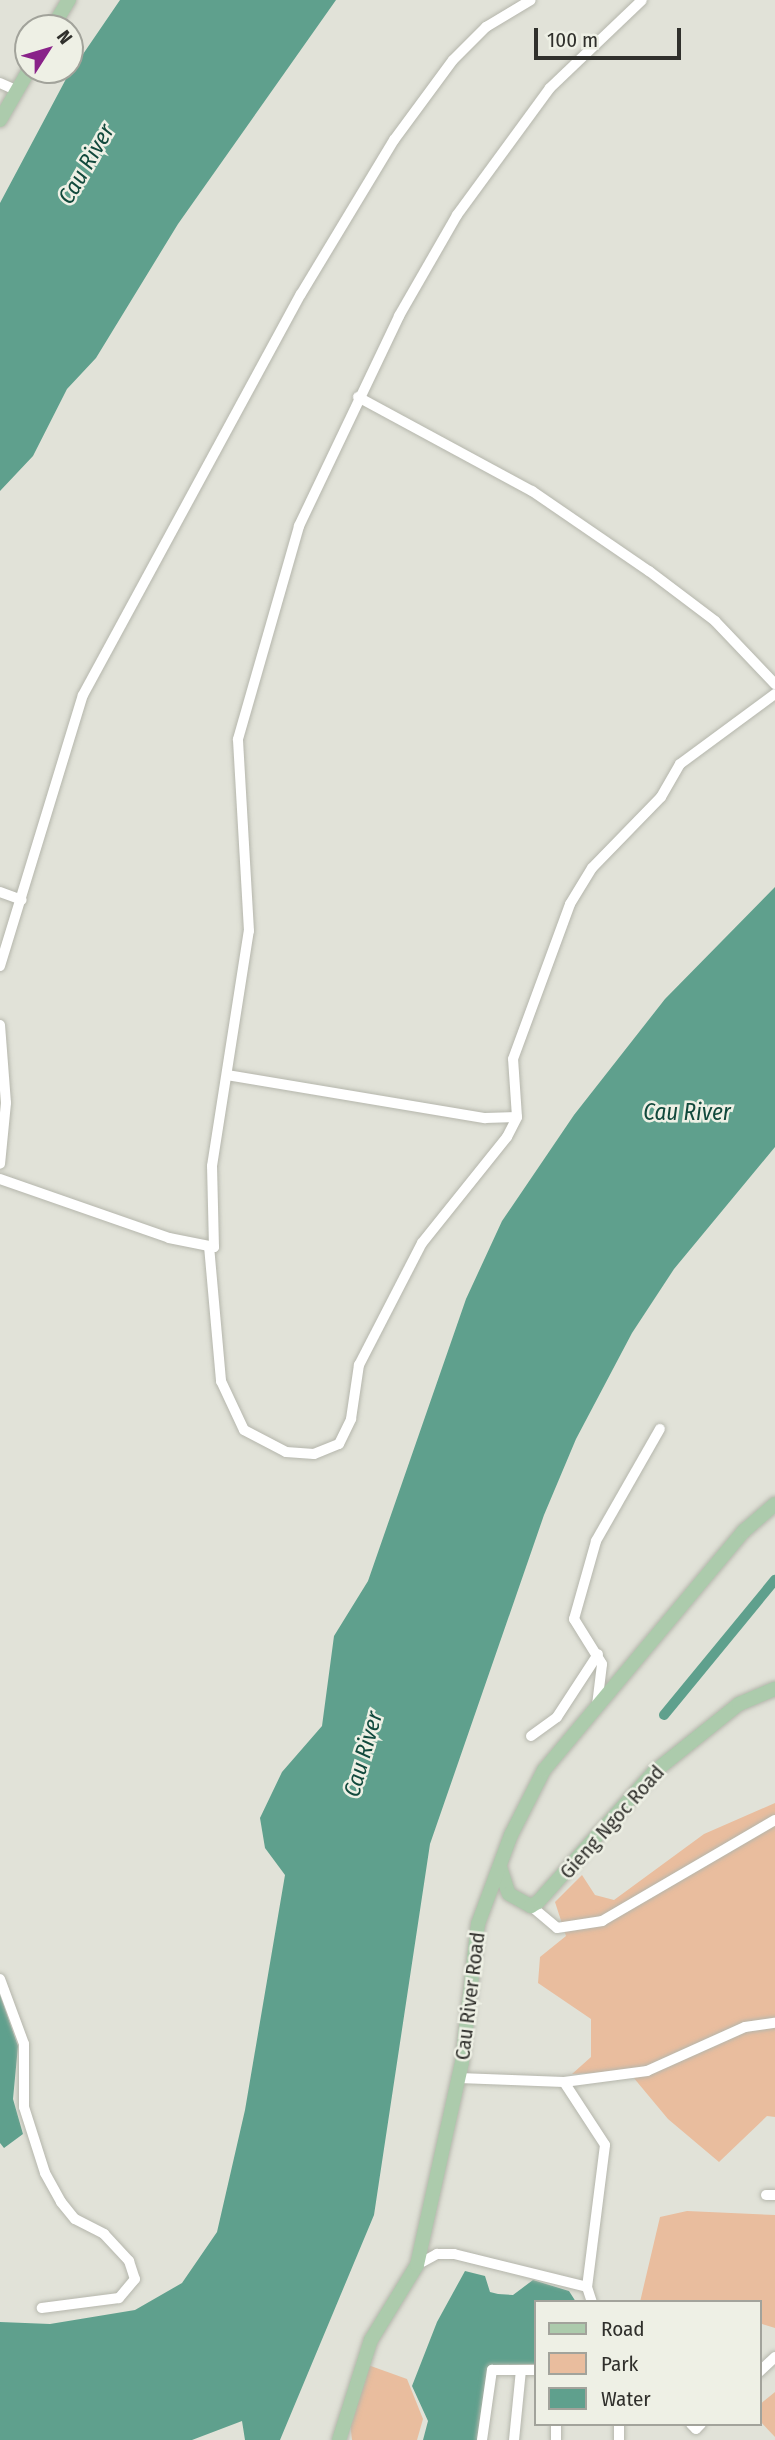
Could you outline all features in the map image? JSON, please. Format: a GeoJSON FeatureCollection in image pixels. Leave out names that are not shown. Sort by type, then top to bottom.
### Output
{"type":"FeatureCollection","features":[{"type":"Feature","properties":{"kind":"main road"},"geometry":{"type":"LineString","coordinates":[[1,117],[22,84]]}},
{"type":"Feature","properties":{"kind":"main road","name":"Cau River Road"},"geometry":{"type":"LineString","coordinates":[[341,2437],[371,2340],[417,2265],[459,2078],[478,1924],[499,1866],[544,1770],[744,1531],[775,1504]]}},
{"type":"Feature","properties":{"kind":"main road","name":"Gieng Ngoc Road"},"geometry":{"type":"LineString","coordinates":[[531,1906],[573,1867],[654,1773],[739,1704],[775,1689]]}},
{"type":"Feature","properties":{"kind":"main road"},"geometry":{"type":"LineString","coordinates":[[499,1866],[509,1894],[531,1906]]}},
{"type":"Feature","properties":{"kind":"street"},"geometry":{"type":"LineString","coordinates":[[0,966],[83,695],[153,575],[301,294],[394,140],[453,60],[486,27],[531,0]]}},
{"type":"Feature","properties":{"kind":"street"},"geometry":{"type":"LineString","coordinates":[[0,1179],[169,1238],[214,1247],[212,1166],[249,931],[239,739],[299,526],[341,448],[358,397],[418,282],[496,158],[550,88],[642,0]]}},
{"type":"Feature","properties":{"kind":"street"},"geometry":{"type":"LineString","coordinates":[[0,83],[18,91]]}},
{"type":"Feature","properties":{"kind":"street"},"geometry":{"type":"LineString","coordinates":[[358,397],[532,491],[649,571],[715,621],[775,684]]}},
{"type":"Feature","properties":{"kind":"street"},"geometry":{"type":"LineString","coordinates":[[209,1246],[221,1381],[244,1430],[286,1452],[314,1454],[339,1444],[351,1419],[359,1365],[422,1243],[507,1137],[517,1117],[520,1093],[513,1059],[570,904],[592,868],[661,797],[680,764],[775,694]]}},
{"type":"Feature","properties":{"kind":"street"},"geometry":{"type":"LineString","coordinates":[[0,892],[22,900]]}},
{"type":"Feature","properties":{"kind":"street"},"geometry":{"type":"LineString","coordinates":[[0,1025],[6,1104],[0,1164]]}},
{"type":"Feature","properties":{"kind":"street"},"geometry":{"type":"LineString","coordinates":[[227,1075],[485,1118],[517,1117]]}},
{"type":"Feature","properties":{"kind":"street"},"geometry":{"type":"LineString","coordinates":[[597,1705],[602,1664],[574,1619],[585,1574],[605,1521],[660,1429]]}},
{"type":"Feature","properties":{"kind":"street"},"geometry":{"type":"LineString","coordinates":[[531,1736],[557,1717],[598,1654]]}},
{"type":"Feature","properties":{"kind":"street"},"geometry":{"type":"LineString","coordinates":[[531,1906],[557,1928],[602,1922],[775,1820]]}},
{"type":"Feature","properties":{"kind":"street"},"geometry":{"type":"LineString","coordinates":[[0,1979],[24,2044],[24,2108],[45,2173],[61,2202],[75,2219],[104,2234],[129,2261],[135,2279],[119,2298],[42,2308]]}},
{"type":"Feature","properties":{"kind":"street"},"geometry":{"type":"LineString","coordinates":[[459,2078],[564,2082],[659,2067],[746,2027],[775,2023]]}},
{"type":"Feature","properties":{"kind":"street"},"geometry":{"type":"LineString","coordinates":[[564,2082],[605,2145],[587,2287],[591,2300]]}},
{"type":"Feature","properties":{"kind":"street"},"geometry":{"type":"LineString","coordinates":[[417,2265],[437,2254],[454,2254],[587,2287]]}},
{"type":"Feature","properties":{"kind":"street"},"geometry":{"type":"LineString","coordinates":[[761,2370],[775,2357]]}},
{"type":"Feature","properties":{"kind":"street"},"geometry":{"type":"LineString","coordinates":[[514,2440],[521,2370]]}},
{"type":"Feature","properties":{"kind":"street"},"geometry":{"type":"LineString","coordinates":[[482,2440],[490,2374],[534,2370]]}},
{"type":"Feature","properties":{"kind":"green space"},"geometry":{"type":"Polygon","coordinates":[[[775,1803],[775,2117],[767,2116],[719,2162],[668,2119],[628,2071],[572,2074],[591,2057],[591,2019],[538,1983],[540,1957],[566,1936],[555,1902],[582,1875],[595,1895],[614,1900],[704,1834],[775,1803]]]}},
{"type":"Feature","properties":{"kind":"green space"},"geometry":{"type":"Polygon","coordinates":[[[687,2211],[775,2215],[775,2328],[761,2324],[761,2300],[640,2300],[660,2217],[687,2211]]]}},
{"type":"Feature","properties":{"kind":"green space"},"geometry":{"type":"Polygon","coordinates":[[[368,2365],[407,2379],[423,2419],[417,2440],[352,2440],[350,2423],[368,2365]]]}},
{"type":"Feature","properties":{"kind":"green space"},"geometry":{"type":"Polygon","coordinates":[[[775,2392],[775,2437],[761,2422],[761,2403],[775,2392]]]}},
{"type":"Feature","properties":{"kind":"water","name":"Cau River"},"geometry":{"type":"Polygon","coordinates":[[[120,0],[336,0],[178,224],[96,358],[67,389],[33,456],[0,491],[0,203],[63,84],[84,84],[84,53],[120,0]]]}},
{"type":"Feature","properties":{"kind":"water","name":"Cau River"},"geometry":{"type":"Polygon","coordinates":[[[775,887],[775,1147],[674,1269],[632,1333],[576,1439],[544,1515],[430,1844],[374,2215],[280,2440],[245,2440],[242,2421],[192,2440],[0,2440],[0,2322],[50,2324],[135,2310],[182,2283],[217,2232],[245,2110],[285,1875],[265,1848],[260,1818],[282,1772],[322,1726],[334,1636],[368,1581],[466,1299],[502,1221],[574,1115],[665,999],[775,887]]]}},
{"type":"Feature","properties":{"kind":"water"},"geometry":{"type":"Polygon","coordinates":[[[0,1995],[18,2046],[13,2099],[23,2134],[4,2148],[0,2143],[0,1995]]]}},
{"type":"Feature","properties":{"kind":"water"},"geometry":{"type":"Polygon","coordinates":[[[465,2271],[485,2276],[490,2292],[513,2295],[533,2280],[569,2291],[575,2300],[534,2300],[534,2364],[493,2365],[477,2440],[423,2440],[428,2421],[412,2386],[437,2322],[465,2271]]]}},
{"type":"Feature","properties":{"kind":"waterway"},"geometry":{"type":"LineString","coordinates":[[664,1715],[775,1580]]}}]}
